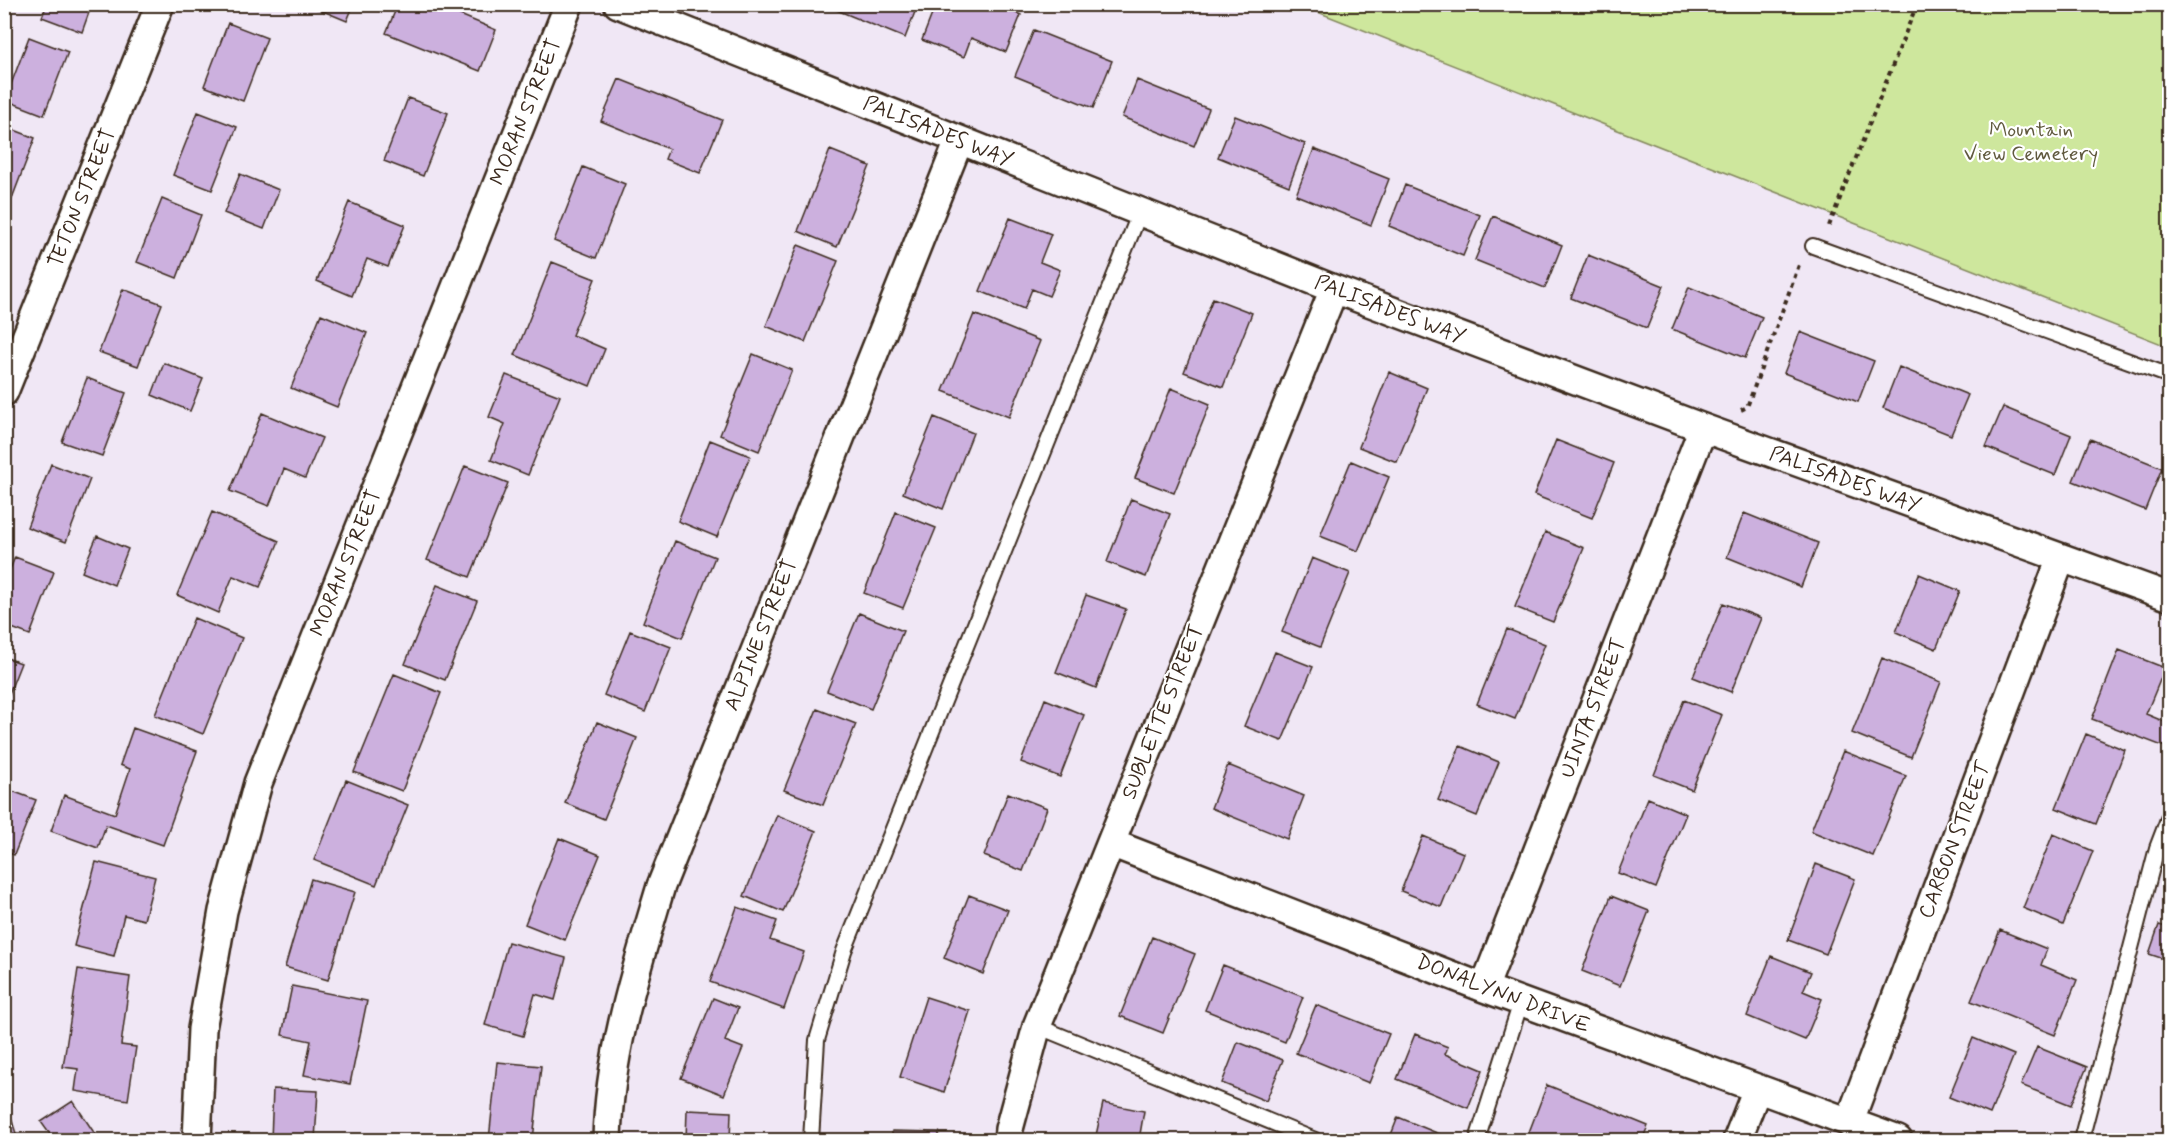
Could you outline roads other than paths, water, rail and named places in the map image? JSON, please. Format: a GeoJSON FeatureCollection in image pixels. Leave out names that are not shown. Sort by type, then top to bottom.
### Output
{"type":"FeatureCollection","features":[{"type":"Feature","properties":{"kind":"street","name":"TETON STREET"},"geometry":{"type":"LineString","coordinates":[[4,392],[160,4]]}},
{"type":"Feature","properties":{"kind":"street","name":"MORAN STREET"},"geometry":{"type":"LineString","coordinates":[[197,1140],[202,1029],[223,911],[258,783],[569,4]]}},
{"type":"Feature","properties":{"kind":"street","name":"PALISADES WAY"},"geometry":{"type":"LineString","coordinates":[[618,4],[1334,289],[1703,428],[2169,597]]}},
{"type":"Feature","properties":{"kind":"street","name":"ALPINE STREET"},"geometry":{"type":"LineString","coordinates":[[607,1140],[608,1109],[625,1008],[661,886],[959,141]]}},
{"type":"Feature","properties":{"kind":"street","name":"SUBLETTE STREET"},"geometry":{"type":"LineString","coordinates":[[1008,1140],[1037,1026],[1334,289]]}},
{"type":"Feature","properties":{"kind":"street","name":"UINTA STREET"},"geometry":{"type":"LineString","coordinates":[[1484,988],[1703,428]]}},
{"type":"Feature","properties":{"kind":"street","name":"CARBON STREET"},"geometry":{"type":"LineString","coordinates":[[1849,1123],[2061,558]]}},
{"type":"Feature","properties":{"kind":"street","name":"DONALYNN DRIVE"},"geometry":{"type":"LineString","coordinates":[[1111,843],[1521,1002],[1898,1140]]}},
{"type":"Feature","properties":{"kind":"street"},"geometry":{"type":"LineString","coordinates":[[1737,1140],[1757,1089]]}},
{"type":"Feature","properties":{"kind":"lane"},"geometry":{"type":"LineString","coordinates":[[811,1140],[817,1040],[844,951],[1140,212]]}},
{"type":"Feature","properties":{"kind":"lane"},"geometry":{"type":"LineString","coordinates":[[1813,246],[2169,376]]}},
{"type":"Feature","properties":{"kind":"lane"},"geometry":{"type":"LineString","coordinates":[[2081,1140],[2157,848],[2169,814]]}},
{"type":"Feature","properties":{"kind":"lane"},"geometry":{"type":"LineString","coordinates":[[1478,1140],[1521,1002]]}},
{"type":"Feature","properties":{"kind":"lane"},"geometry":{"type":"LineString","coordinates":[[1037,1026],[1315,1140]]}},
{"type":"Feature","properties":{"kind":"park label","name":"Mountain View Cemetery"},"geometry":{"type":"Point","coordinates":[2031,142]}}]}
